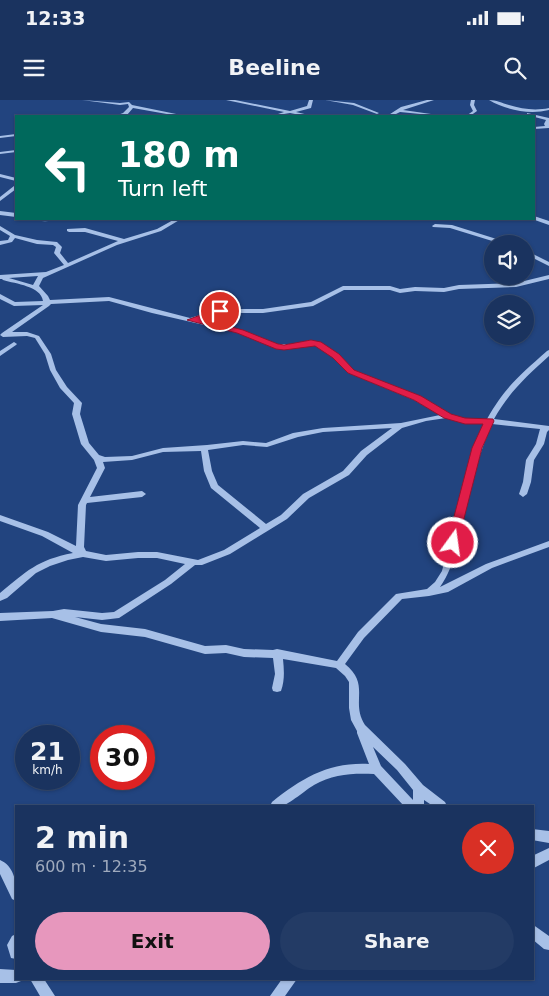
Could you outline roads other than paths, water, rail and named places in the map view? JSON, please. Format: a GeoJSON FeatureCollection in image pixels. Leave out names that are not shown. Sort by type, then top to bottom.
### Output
{"type":"FeatureCollection","features":[{"type":"Feature","properties":{"kind":"street"},"geometry":{"type":"LineString","coordinates":[[84,100],[120,104],[131,103],[177,115]]}},
{"type":"Feature","properties":{"kind":"street"},"geometry":{"type":"LineString","coordinates":[[228,100],[304,115]]}},
{"type":"Feature","properties":{"kind":"street"},"geometry":{"type":"LineString","coordinates":[[280,115],[310,107],[311,100]]}},
{"type":"Feature","properties":{"kind":"street"},"geometry":{"type":"LineString","coordinates":[[327,100],[345,101],[366,107],[377,113]]}},
{"type":"Feature","properties":{"kind":"street"},"geometry":{"type":"LineString","coordinates":[[372,115],[429,100]]}},
{"type":"Feature","properties":{"kind":"street"},"geometry":{"type":"LineString","coordinates":[[469,115],[475,111],[472,104],[473,100]]}},
{"type":"Feature","properties":{"kind":"street"},"geometry":{"type":"LineString","coordinates":[[491,100],[534,115]]}},
{"type":"Feature","properties":{"kind":"street"},"geometry":{"type":"LineString","coordinates":[[121,115],[126,113],[131,103]]}},
{"type":"Feature","properties":{"kind":"street"},"geometry":{"type":"LineString","coordinates":[[514,108],[536,111],[549,110]]}},
{"type":"Feature","properties":{"kind":"street"},"geometry":{"type":"LineString","coordinates":[[391,115],[400,109],[433,115]]}},
{"type":"Feature","properties":{"kind":"street"},"geometry":{"type":"LineString","coordinates":[[535,115],[549,120],[546,124],[548,127],[535,128]]}},
{"type":"Feature","properties":{"kind":"street"},"geometry":{"type":"LineString","coordinates":[[0,137],[15,135]]}},
{"type":"Feature","properties":{"kind":"street"},"geometry":{"type":"LineString","coordinates":[[0,153],[15,151]]}},
{"type":"Feature","properties":{"kind":"street"},"geometry":{"type":"LineString","coordinates":[[0,175],[15,180]]}},
{"type":"Feature","properties":{"kind":"street"},"geometry":{"type":"LineString","coordinates":[[0,200],[15,187]]}},
{"type":"Feature","properties":{"kind":"street"},"geometry":{"type":"LineString","coordinates":[[0,213],[15,215]]}},
{"type":"Feature","properties":{"kind":"street"},"geometry":{"type":"LineString","coordinates":[[535,218],[549,224]]}},
{"type":"Feature","properties":{"kind":"street"},"geometry":{"type":"LineString","coordinates":[[48,302],[43,292],[36,286],[38,280],[67,265],[123,241],[159,230],[176,220]]}},
{"type":"Feature","properties":{"kind":"street"},"geometry":{"type":"LineString","coordinates":[[435,226],[445,225],[460,228],[484,236]]}},
{"type":"Feature","properties":{"kind":"street"},"geometry":{"type":"LineString","coordinates":[[0,228],[13,236],[37,242],[55,243],[58,246],[57,253],[67,265]]}},
{"type":"Feature","properties":{"kind":"street"},"geometry":{"type":"LineString","coordinates":[[69,230],[85,230],[123,241]]}},
{"type":"Feature","properties":{"kind":"street"},"geometry":{"type":"LineString","coordinates":[[0,243],[10,241],[13,236]]}},
{"type":"Feature","properties":{"kind":"street"},"geometry":{"type":"LineString","coordinates":[[534,256],[549,264]]}},
{"type":"Feature","properties":{"kind":"street"},"geometry":{"type":"LineString","coordinates":[[0,278],[48,274]]}},
{"type":"Feature","properties":{"kind":"street"},"geometry":{"type":"LineString","coordinates":[[0,278],[39,289]]}},
{"type":"Feature","properties":{"kind":"street"},"geometry":{"type":"LineString","coordinates":[[191,320],[220,311],[263,311],[313,304],[344,288],[390,288],[400,291],[414,288],[444,290],[459,287],[516,285],[549,278]]}},
{"type":"Feature","properties":{"kind":"street"},"geometry":{"type":"LineString","coordinates":[[0,296],[13,304],[109,299],[154,312],[240,332],[284,348],[311,342],[318,344],[336,356],[351,372],[417,398],[448,416],[465,421],[489,421],[547,428],[530,460],[527,482],[522,494]]}},
{"type":"Feature","properties":{"kind":"street"},"geometry":{"type":"LineString","coordinates":[[2,336],[44,308],[48,302]]}},
{"type":"Feature","properties":{"kind":"street"},"geometry":{"type":"LineString","coordinates":[[2,336],[31,334],[40,339],[50,358],[53,370],[65,389],[78,403],[76,414],[85,444],[96,457],[101,468],[82,510],[80,547],[83,554]]}},
{"type":"Feature","properties":{"kind":"street"},"geometry":{"type":"LineString","coordinates":[[0,354],[14,344]]}},
{"type":"Feature","properties":{"kind":"street"},"geometry":{"type":"LineString","coordinates":[[429,593],[438,584],[446,571],[477,448],[489,421],[509,390],[549,352]]}},
{"type":"Feature","properties":{"kind":"street"},"geometry":{"type":"LineString","coordinates":[[426,419],[439,411]]}},
{"type":"Feature","properties":{"kind":"street"},"geometry":{"type":"LineString","coordinates":[[96,457],[105,460],[132,458],[153,451],[204,448],[243,443],[267,445],[296,435],[323,430],[402,424],[448,416]]}},
{"type":"Feature","properties":{"kind":"street"},"geometry":{"type":"LineString","coordinates":[[0,518],[45,534],[83,554],[106,558],[158,555],[192,562],[202,562],[227,552],[288,514],[306,496],[346,473],[364,453],[402,424]]}},
{"type":"Feature","properties":{"kind":"street"},"geometry":{"type":"LineString","coordinates":[[204,448],[208,471],[214,486],[265,528]]}},
{"type":"Feature","properties":{"kind":"street"},"geometry":{"type":"LineString","coordinates":[[85,500],[142,494]]}},
{"type":"Feature","properties":{"kind":"street"},"geometry":{"type":"LineString","coordinates":[[339,665],[365,630],[400,596],[410,593],[429,593],[445,590],[489,566],[549,544]]}},
{"type":"Feature","properties":{"kind":"street"},"geometry":{"type":"LineString","coordinates":[[0,598],[29,573],[40,567],[55,560],[83,554]]}},
{"type":"Feature","properties":{"kind":"street"},"geometry":{"type":"LineString","coordinates":[[0,617],[72,612],[108,618],[116,615],[168,582],[192,562]]}},
{"type":"Feature","properties":{"kind":"street"},"geometry":{"type":"LineString","coordinates":[[52,614],[101,628],[145,632],[205,650],[226,649],[244,653],[308,657],[339,665],[349,673],[354,681],[355,714],[378,769],[411,805]]}},
{"type":"Feature","properties":{"kind":"street"},"geometry":{"type":"LineString","coordinates":[[277,654],[280,674],[277,688]]}},
{"type":"Feature","properties":{"kind":"street"},"geometry":{"type":"LineString","coordinates":[[361,728],[419,789],[440,805]]}},
{"type":"Feature","properties":{"kind":"street"},"geometry":{"type":"LineString","coordinates":[[277,805],[302,786],[333,771],[352,767],[378,769]]}},
{"type":"Feature","properties":{"kind":"street"},"geometry":{"type":"LineString","coordinates":[[418,805],[419,789]]}},
{"type":"Feature","properties":{"kind":"street"},"geometry":{"type":"LineString","coordinates":[[534,834],[549,837]]}},
{"type":"Feature","properties":{"kind":"street"},"geometry":{"type":"LineString","coordinates":[[534,861],[549,854]]}},
{"type":"Feature","properties":{"kind":"street"},"geometry":{"type":"LineString","coordinates":[[0,866],[6,872],[15,893]]}},
{"type":"Feature","properties":{"kind":"street"},"geometry":{"type":"LineString","coordinates":[[534,932],[549,944]]}},
{"type":"Feature","properties":{"kind":"street"},"geometry":{"type":"LineString","coordinates":[[0,976],[15,976]]}},
{"type":"Feature","properties":{"kind":"street"},"geometry":{"type":"LineString","coordinates":[[37,980],[48,996]]}},
{"type":"Feature","properties":{"kind":"street"},"geometry":{"type":"LineString","coordinates":[[277,996],[289,980]]}}]}
